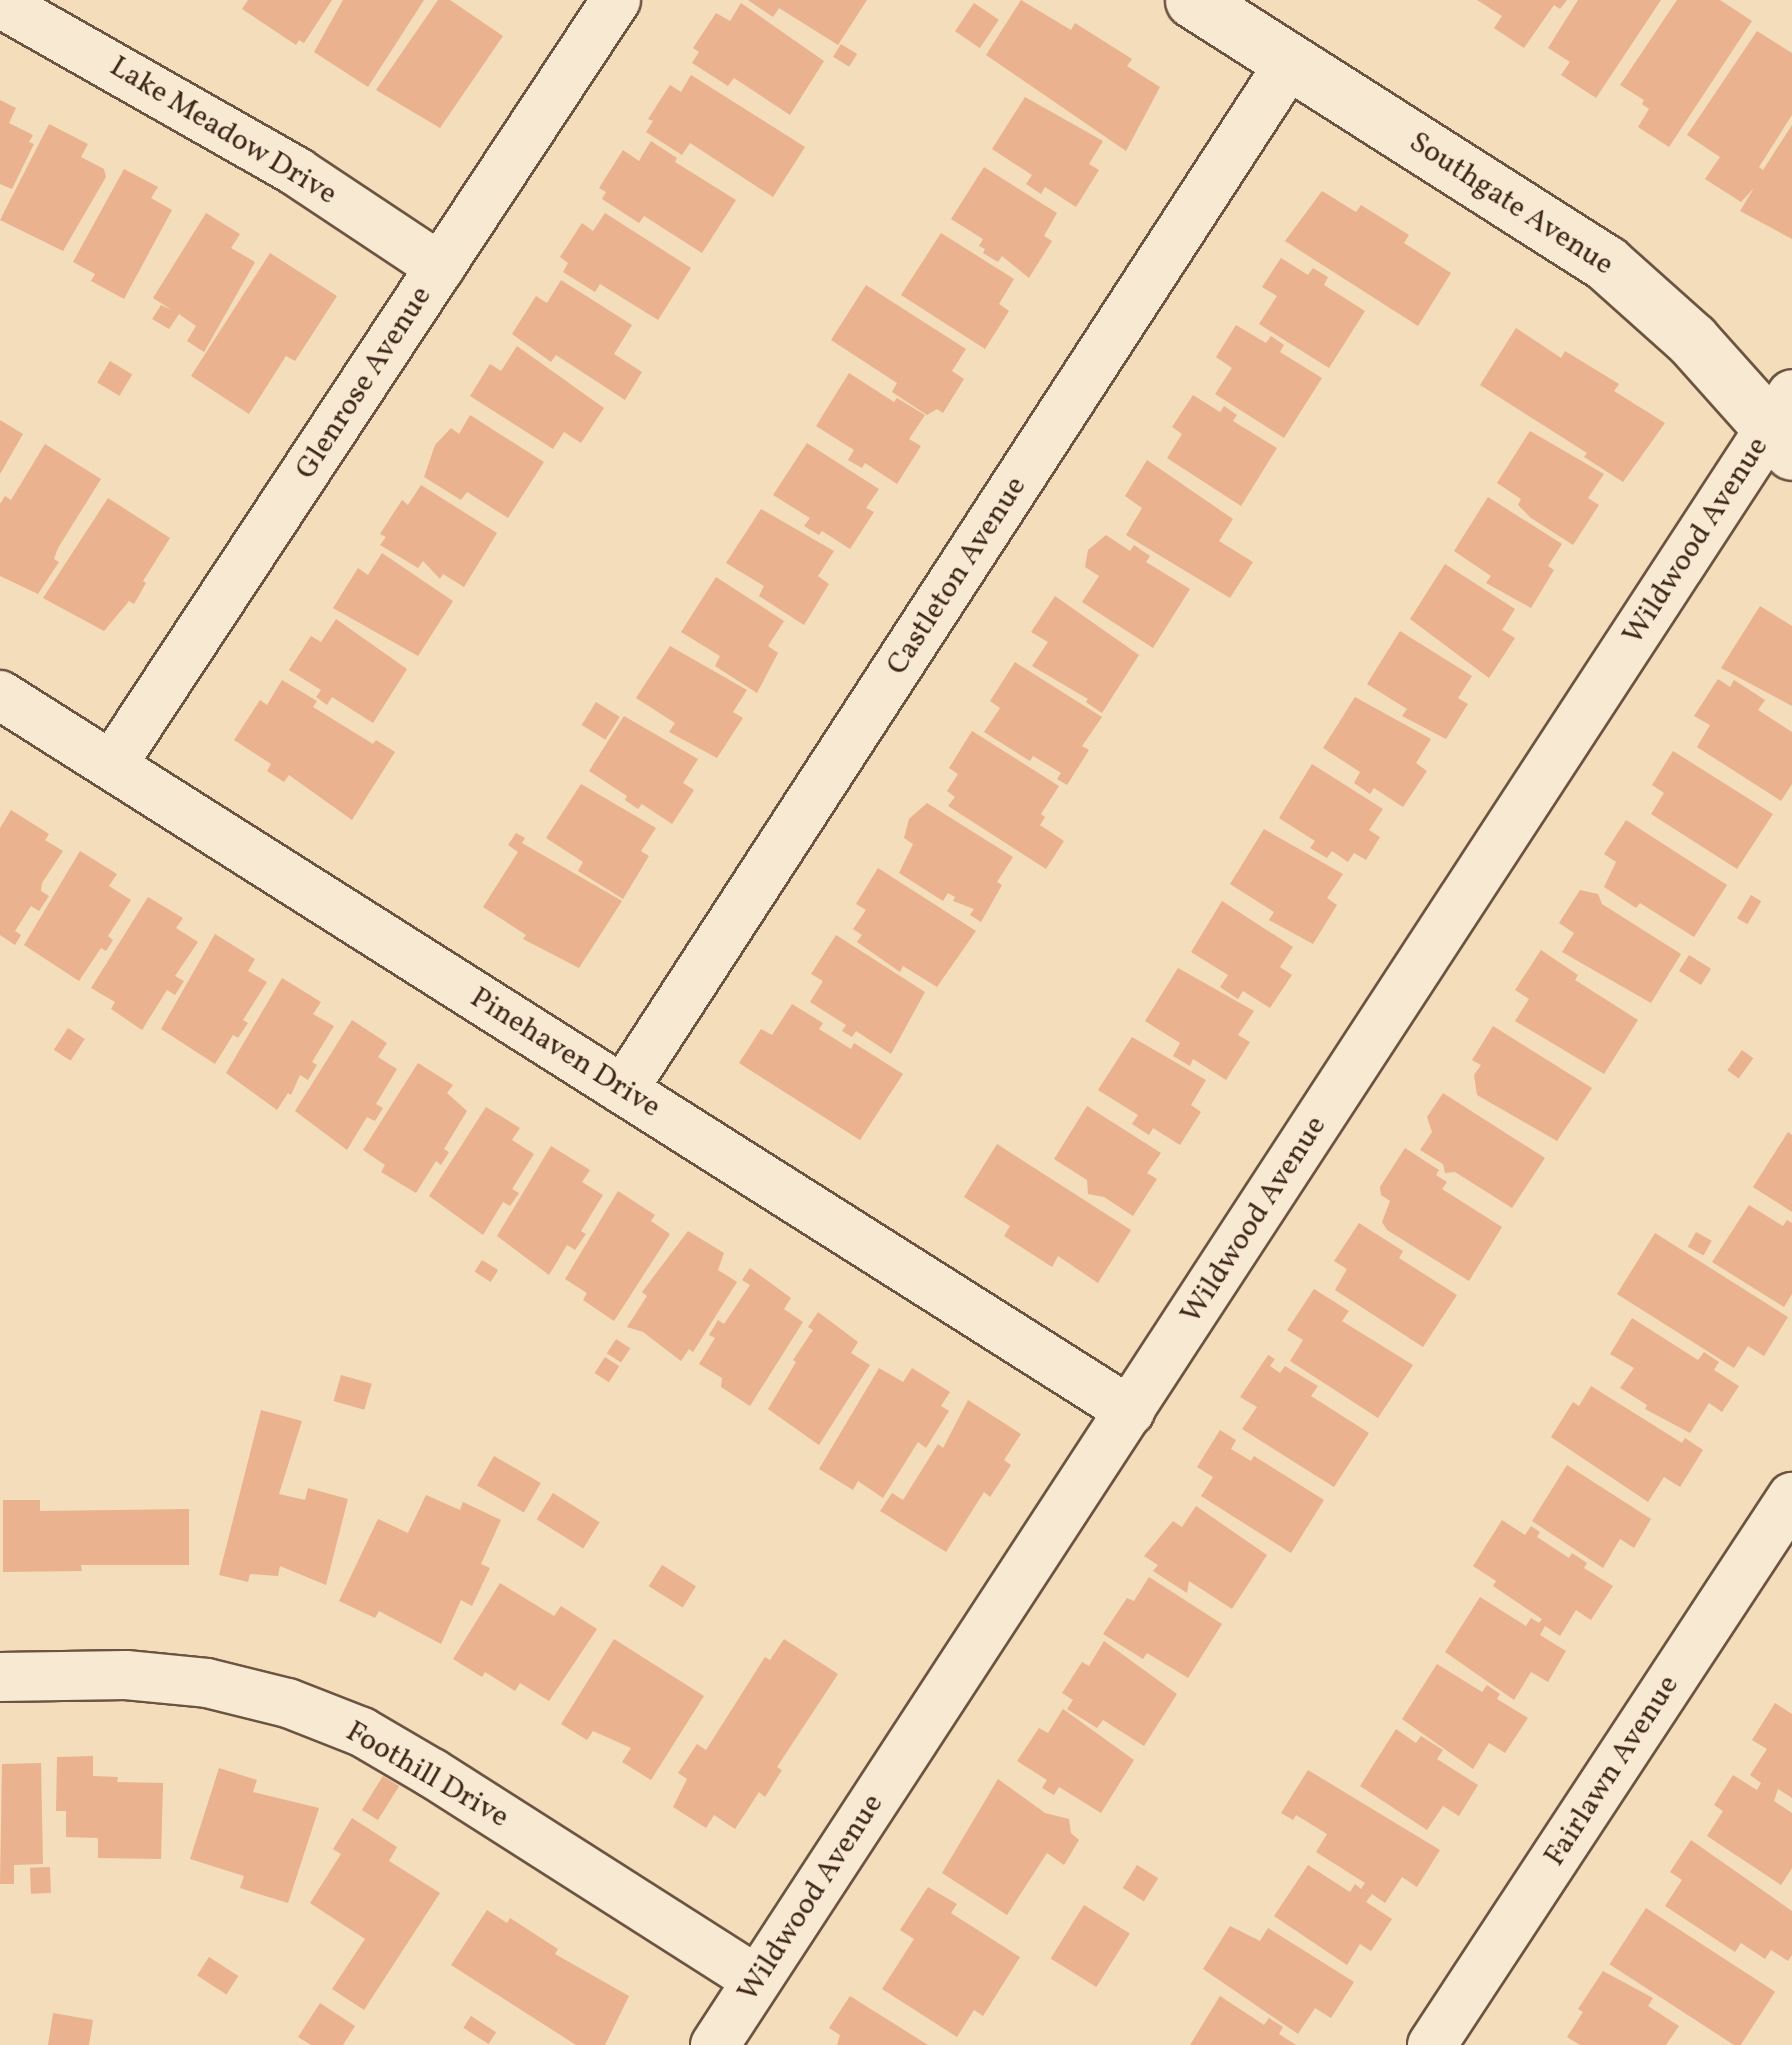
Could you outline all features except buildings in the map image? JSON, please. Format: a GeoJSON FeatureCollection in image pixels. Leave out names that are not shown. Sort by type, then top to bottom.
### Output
{"type":"FeatureCollection","features":[{"type":"Feature","properties":{"kind":"street","name":"Glenrose Avenue"},"geometry":{"type":"LineString","coordinates":[[112,765],[616,0]]}},
{"type":"Feature","properties":{"kind":"street","name":"Southgate Avenue"},"geometry":{"type":"LineString","coordinates":[[1194,0],[1606,263],[1784,424]]}},
{"type":"Feature","properties":{"kind":"street","name":"Lake Meadow Drive"},"geometry":{"type":"LineString","coordinates":[[0,3],[297,172],[440,267]]}},
{"type":"Feature","properties":{"kind":"street","name":"Castleton Avenue"},"geometry":{"type":"LineString","coordinates":[[623,1090],[1290,62]]}},
{"type":"Feature","properties":{"kind":"street","name":"Wildwood Avenue"},"geometry":{"type":"LineString","coordinates":[[715,2045],[1130,1410],[1784,424]]}},
{"type":"Feature","properties":{"kind":"street","name":"Pinehaven Drive"},"geometry":{"type":"LineString","coordinates":[[0,695],[1130,1410]]}},
{"type":"Feature","properties":{"kind":"street","name":"Fairlawn Avenue"},"geometry":{"type":"LineString","coordinates":[[1432,2045],[1792,1497]]}},
{"type":"Feature","properties":{"kind":"street","name":"Foothill Drive"},"geometry":{"type":"LineString","coordinates":[[0,1677],[126,1676],[206,1683],[306,1710],[362,1732],[757,1980]]}}]}
